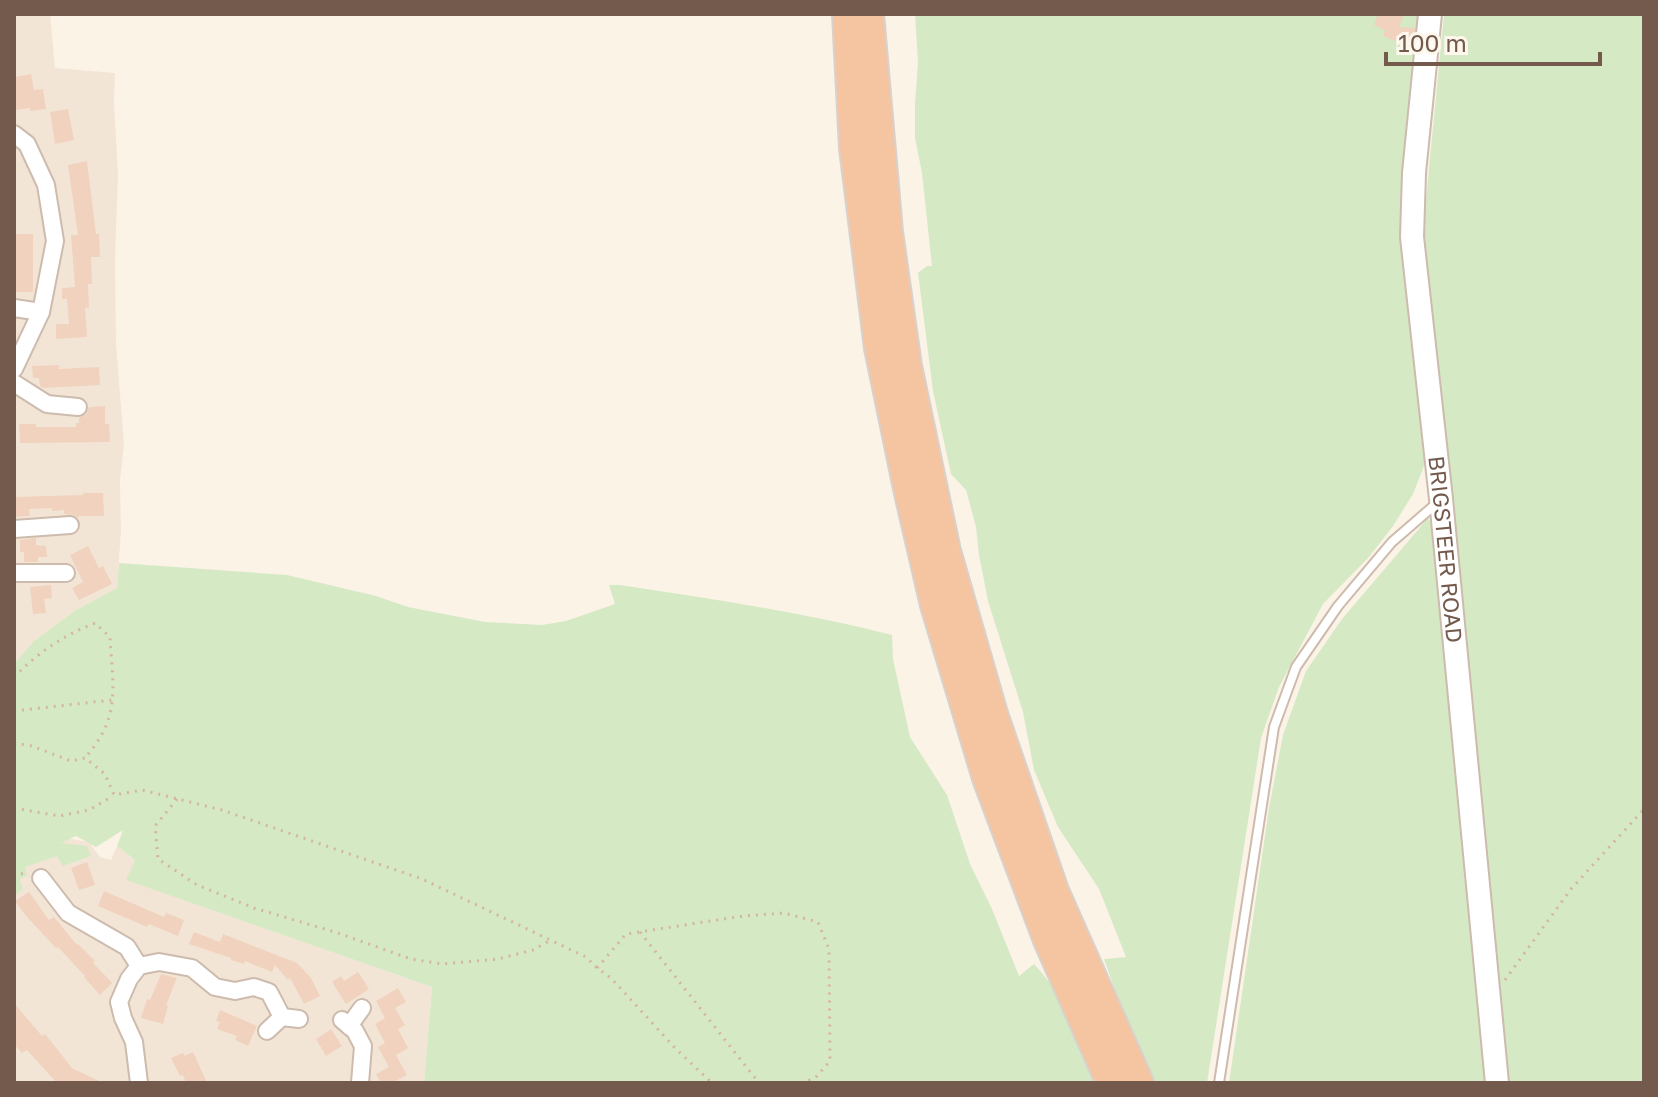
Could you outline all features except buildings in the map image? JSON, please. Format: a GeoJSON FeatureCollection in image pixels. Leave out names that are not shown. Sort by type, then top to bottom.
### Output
{"type":"FeatureCollection","features":[{"type":"Feature","properties":{"kind":"highway"},"geometry":{"type":"LineString","coordinates":[[847,14],[854,148],[879,348],[935,605],[987,778],[1048,940],[1111,1083]]}},
{"type":"Feature","properties":{"kind":"highway"},"geometry":{"type":"LineString","coordinates":[[869,14],[888,232],[905,351],[946,551],[993,714],[1054,891],[1139,1083]]}},
{"type":"Feature","properties":{"kind":"street","name":"BRIGSTEER ROAD"},"geometry":{"type":"LineString","coordinates":[[1430,14],[1414,173],[1412,237],[1441,499],[1497,1083]]}},
{"type":"Feature","properties":{"kind":"street"},"geometry":{"type":"LineString","coordinates":[[14,134],[27,144],[46,185],[55,241],[41,312],[14,369]]}},
{"type":"Feature","properties":{"kind":"street"},"geometry":{"type":"LineString","coordinates":[[14,308],[41,312]]}},
{"type":"Feature","properties":{"kind":"street"},"geometry":{"type":"LineString","coordinates":[[14,383],[47,404],[78,407]]}},
{"type":"Feature","properties":{"kind":"street"},"geometry":{"type":"LineString","coordinates":[[14,529],[70,525]]}},
{"type":"Feature","properties":{"kind":"street"},"geometry":{"type":"LineString","coordinates":[[14,573],[66,573]]}},
{"type":"Feature","properties":{"kind":"street"},"geometry":{"type":"LineString","coordinates":[[41,878],[68,913],[127,947],[139,966]]}},
{"type":"Feature","properties":{"kind":"street"},"geometry":{"type":"LineString","coordinates":[[139,1083],[134,1042],[119,1002],[129,979],[139,966],[159,962],[192,968],[215,987],[235,991],[254,987],[269,992],[290,1018],[267,1031]]}},
{"type":"Feature","properties":{"kind":"street"},"geometry":{"type":"LineString","coordinates":[[360,1083],[363,1046],[355,1031],[346,1023],[362,1008]]}},
{"type":"Feature","properties":{"kind":"lane"},"geometry":{"type":"LineString","coordinates":[[1219,1083],[1274,727],[1296,667],[1338,606],[1392,542],[1441,499]]}},
{"type":"Feature","properties":{"kind":"path"},"geometry":{"type":"LineString","coordinates":[[14,677],[68,634],[95,623],[110,637],[112,700],[109,720],[85,758],[71,761],[32,746],[14,743]]}},
{"type":"Feature","properties":{"kind":"path"},"geometry":{"type":"LineString","coordinates":[[14,711],[112,700]]}},
{"type":"Feature","properties":{"kind":"path"},"geometry":{"type":"LineString","coordinates":[[85,758],[105,774],[114,795]]}},
{"type":"Feature","properties":{"kind":"path"},"geometry":{"type":"LineString","coordinates":[[14,808],[59,816],[89,810],[114,795],[142,790],[222,810],[422,879],[586,957],[611,978],[712,1083]]}},
{"type":"Feature","properties":{"kind":"path"},"geometry":{"type":"LineString","coordinates":[[177,799],[155,826],[158,859],[197,885],[254,908],[411,959],[442,964],[498,959],[533,950],[550,941]]}},
{"type":"Feature","properties":{"kind":"path"},"geometry":{"type":"LineString","coordinates":[[1488,984],[1504,980],[1571,889],[1644,809]]}},
{"type":"Feature","properties":{"kind":"path"},"geometry":{"type":"LineString","coordinates":[[597,968],[626,934],[743,916],[784,913],[818,922],[829,949],[830,1061],[817,1076],[804,1083]]}},
{"type":"Feature","properties":{"kind":"path"},"geometry":{"type":"LineString","coordinates":[[640,932],[759,1083]]}},
{"type":"Feature","properties":{"kind":"shaded area"},"geometry":{"type":"Polygon","coordinates":[[[14,14],[50,14],[55,68],[115,73],[118,176],[116,343],[124,445],[117,588],[76,610],[34,641],[14,664],[14,14]]]}},
{"type":"Feature","properties":{"kind":"shaded area"},"geometry":{"type":"Polygon","coordinates":[[[14,829],[89,842],[100,857],[111,860],[117,846],[135,860],[127,880],[432,987],[424,1083],[14,1083],[14,829]]]}},
{"type":"Feature","properties":{"kind":"green space"},"geometry":{"type":"Polygon","coordinates":[[[915,14],[1423,14],[1402,229],[1424,466],[1413,494],[1393,526],[1369,557],[1323,604],[1279,687],[1261,738],[1207,1083],[1155,1083],[1134,1043],[1104,959],[1126,957],[1099,889],[1058,827],[1034,770],[1023,712],[988,601],[976,527],[966,490],[951,474],[933,391],[918,273],[932,266],[915,138],[918,63],[915,14]]]}},
{"type":"Feature","properties":{"kind":"green space"},"geometry":{"type":"Polygon","coordinates":[[[1444,14],[1644,14],[1644,1083],[1504,1083],[1423,230],[1444,14]]]}},
{"type":"Feature","properties":{"kind":"green space"},"geometry":{"type":"Polygon","coordinates":[[[1428,518],[1435,531],[1491,1083],[1229,1083],[1269,808],[1283,735],[1306,671],[1342,619],[1428,518]]]}},
{"type":"Feature","properties":{"kind":"green space"},"geometry":{"type":"Polygon","coordinates":[[[119,563],[287,575],[376,596],[408,607],[485,622],[542,625],[566,621],[615,604],[609,585],[620,585],[790,613],[892,635],[893,659],[910,737],[947,795],[970,864],[1019,976],[1034,964],[1055,990],[1101,1083],[424,1083],[432,987],[126,880],[135,860],[117,846],[123,830],[96,847],[76,836],[61,843],[87,846],[91,856],[63,866],[57,856],[25,867],[27,876],[19,879],[23,888],[14,897],[14,664],[34,641],[76,610],[117,588],[119,563]]]}}]}
